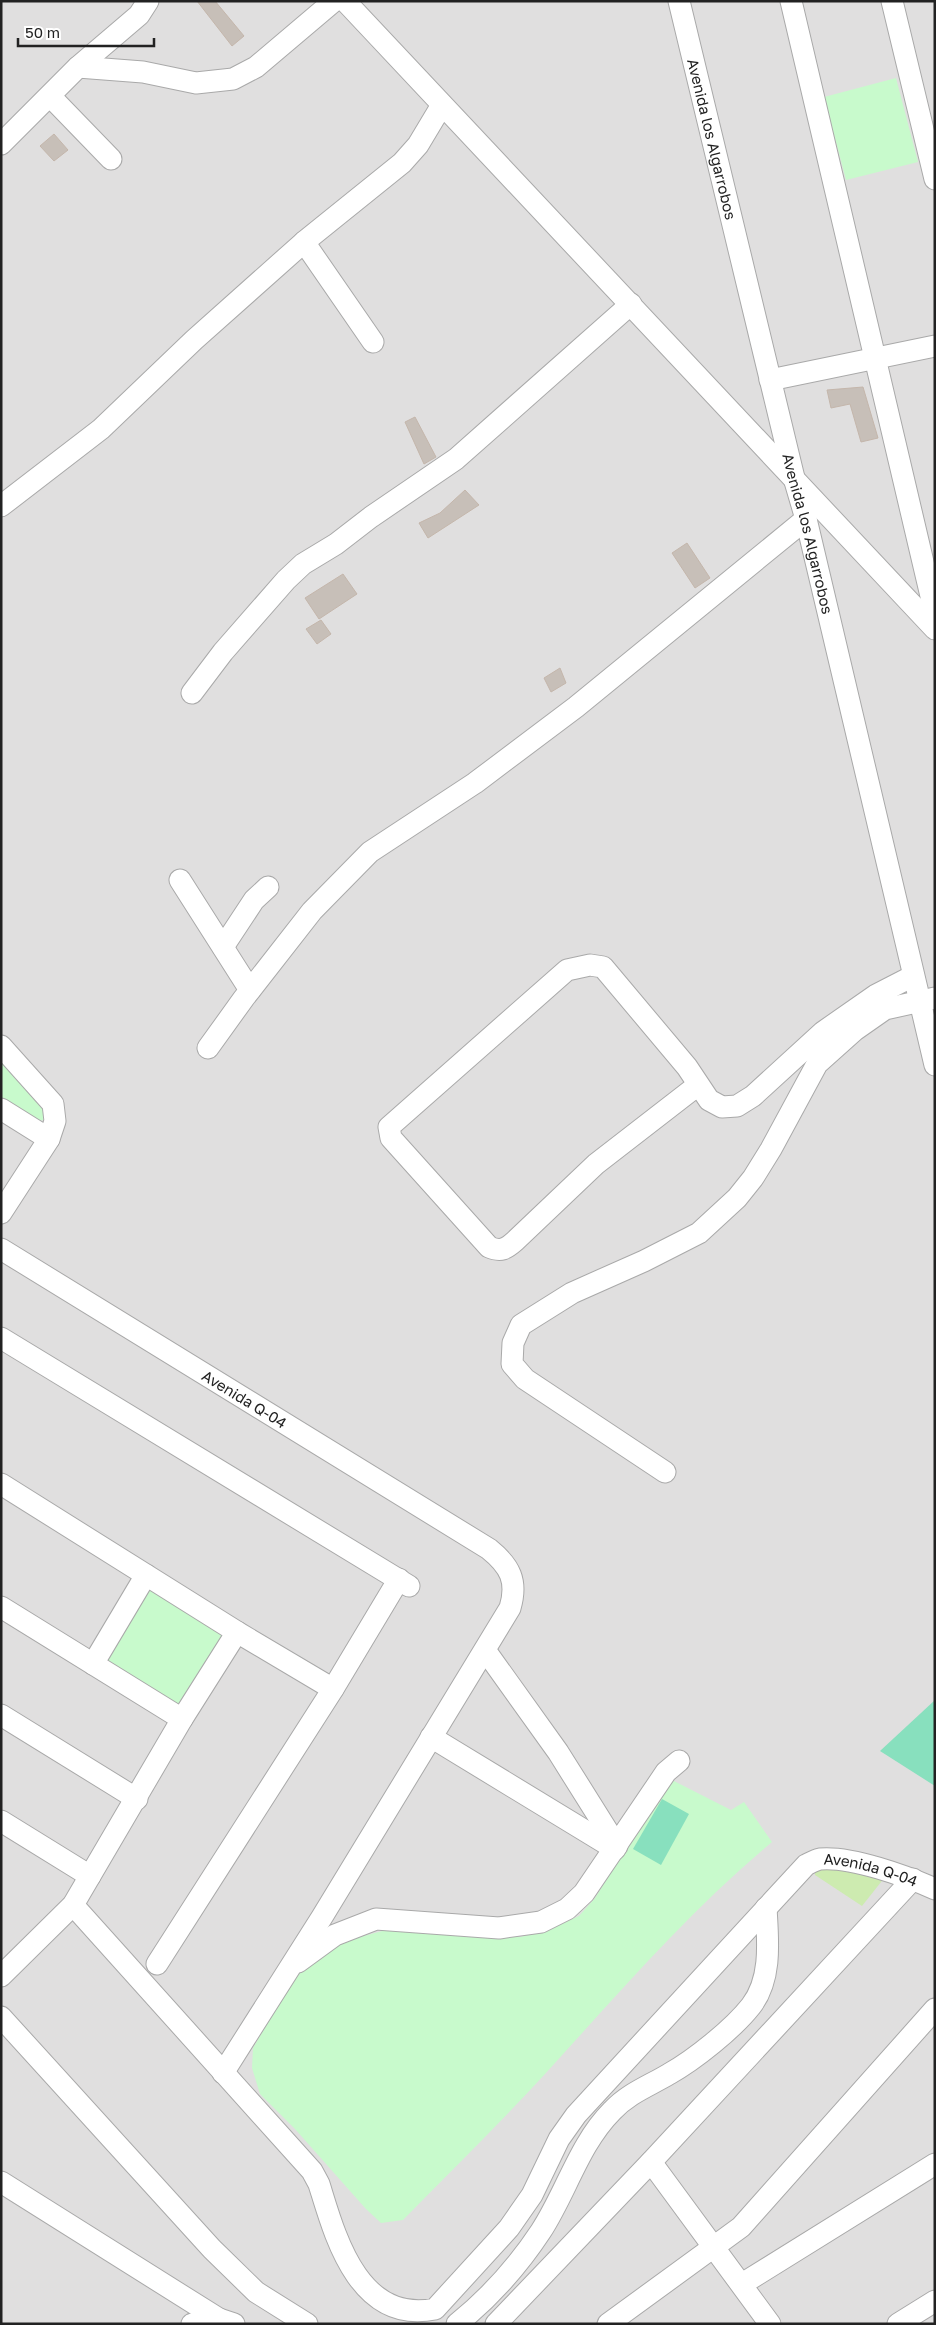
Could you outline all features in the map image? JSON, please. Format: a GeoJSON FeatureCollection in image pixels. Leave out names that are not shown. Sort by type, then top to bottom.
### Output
{"type":"FeatureCollection","features":[{"type":"Feature","properties":{"kind":"street"},"geometry":{"type":"LineString","coordinates":[[1,144],[78,68],[139,15],[148,1]]}},
{"type":"Feature","properties":{"kind":"street","name":"Avenida los Algarrobos"},"geometry":{"type":"LineString","coordinates":[[679,1],[794,478],[806,519],[913,976],[927,1000],[935,1065]]}},
{"type":"Feature","properties":{"kind":"street"},"geometry":{"type":"LineString","coordinates":[[791,1],[935,613]]}},
{"type":"Feature","properties":{"kind":"street"},"geometry":{"type":"LineString","coordinates":[[892,1],[935,179]]}},
{"type":"Feature","properties":{"kind":"street"},"geometry":{"type":"LineString","coordinates":[[78,68],[143,72],[196,83],[233,79],[256,67],[345,2],[935,629]]}},
{"type":"Feature","properties":{"kind":"street"},"geometry":{"type":"LineString","coordinates":[[50,96],[111,159]]}},
{"type":"Feature","properties":{"kind":"street"},"geometry":{"type":"LineString","coordinates":[[1,506],[101,429],[194,340],[304,242],[402,164],[418,145],[442,105]]}},
{"type":"Feature","properties":{"kind":"street"},"geometry":{"type":"LineString","coordinates":[[304,242],[372,342]]}},
{"type":"Feature","properties":{"kind":"street"},"geometry":{"type":"LineString","coordinates":[[192,693],[223,652],[286,580],[303,564],[336,544],[371,517],[456,460],[631,304]]}},
{"type":"Feature","properties":{"kind":"street"},"geometry":{"type":"LineString","coordinates":[[770,380],[875,356],[935,346]]}},
{"type":"Feature","properties":{"kind":"street"},"geometry":{"type":"LineString","coordinates":[[208,1048],[250,990],[312,912],[370,852],[475,784],[576,707],[806,519]]}},
{"type":"Feature","properties":{"kind":"street"},"geometry":{"type":"LineString","coordinates":[[180,880],[250,990]]}},
{"type":"Feature","properties":{"kind":"street"},"geometry":{"type":"LineString","coordinates":[[223,948],[254,900],[268,887]]}},
{"type":"Feature","properties":{"kind":"street"},"geometry":{"type":"LineString","coordinates":[[698,1085],[596,1164],[506,1249],[498,1251],[489,1247],[391,1138],[389,1127],[566,970],[590,964],[603,966],[688,1067],[709,1100],[722,1107],[736,1106],[753,1096],[823,1032],[876,995],[913,976]]}},
{"type":"Feature","properties":{"kind":"street"},"geometry":{"type":"LineString","coordinates":[[665,1472],[526,1379],[512,1364],[513,1343],[522,1325],[572,1293],[644,1261],[699,1233],[737,1198],[753,1178],[817,1064],[855,1030],[885,1010],[927,1000]]}},
{"type":"Feature","properties":{"kind":"street"},"geometry":{"type":"LineString","coordinates":[[1,1046],[53,1104],[55,1121],[49,1139],[1,1213]]}},
{"type":"Feature","properties":{"kind":"street"},"geometry":{"type":"LineString","coordinates":[[1,1109],[49,1139]]}},
{"type":"Feature","properties":{"kind":"street","name":"Avenida Q-04"},"geometry":{"type":"LineString","coordinates":[[1,1249],[489,1549],[501,1559],[511,1575],[515,1592],[510,1608],[322,1917],[223,2073]]}},
{"type":"Feature","properties":{"kind":"street"},"geometry":{"type":"LineString","coordinates":[[1,1338],[404,1583],[333,1689],[157,1964]]}},
{"type":"Feature","properties":{"kind":"street"},"geometry":{"type":"LineString","coordinates":[[1,1484],[237,1632],[333,1689]]}},
{"type":"Feature","properties":{"kind":"street"},"geometry":{"type":"LineString","coordinates":[[93,1664],[146,1575]]}},
{"type":"Feature","properties":{"kind":"street"},"geometry":{"type":"LineString","coordinates":[[1,1607],[182,1719]]}},
{"type":"Feature","properties":{"kind":"street"},"geometry":{"type":"LineString","coordinates":[[1,1976],[73,1904],[137,1799],[182,1719],[237,1632]]}},
{"type":"Feature","properties":{"kind":"street"},"geometry":{"type":"LineString","coordinates":[[485,1650],[558,1752],[616,1847]]}},
{"type":"Feature","properties":{"kind":"street"},"geometry":{"type":"LineString","coordinates":[[1,1715],[137,1799]]}},
{"type":"Feature","properties":{"kind":"street"},"geometry":{"type":"LineString","coordinates":[[431,1737],[616,1847]]}},
{"type":"Feature","properties":{"kind":"street"},"geometry":{"type":"LineString","coordinates":[[288,1969],[335,1935],[376,1919],[499,1928],[541,1922],[567,1909],[584,1893],[666,1772],[680,1761]]}},
{"type":"Feature","properties":{"kind":"street"},"geometry":{"type":"LineString","coordinates":[[1,1821],[90,1876]]}},
{"type":"Feature","properties":{"kind":"street","name":"Avenida Q-04"},"geometry":{"type":"LineString","coordinates":[[766,1908],[806,1865],[818,1859],[835,1859],[913,1879],[935,1889]]}},
{"type":"Feature","properties":{"kind":"street"},"geometry":{"type":"LineString","coordinates":[[496,2324],[652,2162],[913,1879]]}},
{"type":"Feature","properties":{"kind":"street"},"geometry":{"type":"LineString","coordinates":[[73,1904],[312,2171],[319,2184],[344,2267],[360,2300],[379,2318],[393,2322],[417,2320],[435,2309],[509,2228],[532,2195],[559,2139],[576,2115],[766,1908]]}},
{"type":"Feature","properties":{"kind":"street"},"geometry":{"type":"LineString","coordinates":[[457,2324],[506,2278],[542,2231],[584,2150],[612,2111],[639,2089],[692,2060],[750,2007],[763,1986],[768,1940],[766,1908]]}},
{"type":"Feature","properties":{"kind":"street"},"geometry":{"type":"LineString","coordinates":[[608,2324],[741,2227],[933,2015]]}},
{"type":"Feature","properties":{"kind":"street"},"geometry":{"type":"LineString","coordinates":[[1,2017],[212,2249],[256,2292],[307,2324]]}},
{"type":"Feature","properties":{"kind":"street"},"geometry":{"type":"LineString","coordinates":[[652,2162],[769,2323]]}},
{"type":"Feature","properties":{"kind":"street"},"geometry":{"type":"LineString","coordinates":[[742,2284],[935,2164]]}},
{"type":"Feature","properties":{"kind":"street"},"geometry":{"type":"LineString","coordinates":[[1,2182],[227,2321]]}},
{"type":"Feature","properties":{"kind":"street"},"geometry":{"type":"LineString","coordinates":[[898,2324],[935,2301]]}},
{"type":"Feature","properties":{"kind":"street"},"geometry":{"type":"LineString","coordinates":[[192,2324],[227,2321]]}},
{"type":"Feature","properties":{"kind":"shaded area"},"geometry":{"type":"Polygon","coordinates":[[[1,1],[935,1],[935,2324],[1,2324],[1,1]]]}},
{"type":"Feature","properties":{"kind":"green space"},"geometry":{"type":"Polygon","coordinates":[[[896,78],[918,162],[846,180],[824,97],[896,78]]]}},
{"type":"Feature","properties":{"kind":"green space"},"geometry":{"type":"Polygon","coordinates":[[[1,1055],[47,1106],[43,1120],[35,1122],[1,1103],[1,1055]]]}},
{"type":"Feature","properties":{"kind":"green space"},"geometry":{"type":"Polygon","coordinates":[[[151,1587],[228,1629],[180,1708],[107,1664],[107,1657],[151,1587]]]}},
{"type":"Feature","properties":{"kind":"green space"},"geometry":{"type":"Polygon","coordinates":[[[935,1700],[935,1786],[880,1751],[935,1700]]]}},
{"type":"Feature","properties":{"kind":"green space"},"geometry":{"type":"Polygon","coordinates":[[[670,1779],[731,1810],[744,1802],[772,1842],[741,1868],[683,1925],[528,2093],[403,2220],[381,2223],[366,2209],[295,2129],[260,2094],[252,2068],[253,2048],[296,1974],[337,1943],[390,1929],[520,1937],[548,1930],[579,1916],[595,1898],[670,1779]]]}},
{"type":"Feature","properties":{"kind":"green space"},"geometry":{"type":"Polygon","coordinates":[[[662,1799],[689,1814],[661,1865],[633,1849],[662,1799]]]}},
{"type":"Feature","properties":{"kind":"green space"},"geometry":{"type":"Polygon","coordinates":[[[815,1866],[885,1877],[862,1906],[815,1875],[815,1866]]]}},
{"type":"Feature","properties":{"kind":"building"},"geometry":{"type":"Polygon","coordinates":[[[197,1],[215,1],[244,36],[232,46],[197,1]]]}},
{"type":"Feature","properties":{"kind":"building"},"geometry":{"type":"Polygon","coordinates":[[[54,134],[68,150],[54,161],[40,146],[54,134]]]}},
{"type":"Feature","properties":{"kind":"building"},"geometry":{"type":"Polygon","coordinates":[[[863,387],[878,438],[861,442],[850,404],[831,408],[827,390],[863,387]]]}},
{"type":"Feature","properties":{"kind":"building"},"geometry":{"type":"Polygon","coordinates":[[[415,417],[436,457],[424,464],[405,422],[415,417]]]}},
{"type":"Feature","properties":{"kind":"building"},"geometry":{"type":"Polygon","coordinates":[[[465,490],[479,505],[428,538],[419,523],[440,513],[465,490]]]}},
{"type":"Feature","properties":{"kind":"building"},"geometry":{"type":"Polygon","coordinates":[[[687,543],[710,578],[695,588],[672,553],[687,543]]]}},
{"type":"Feature","properties":{"kind":"building"},"geometry":{"type":"Polygon","coordinates":[[[343,574],[357,594],[319,619],[305,598],[343,574]]]}},
{"type":"Feature","properties":{"kind":"building"},"geometry":{"type":"Polygon","coordinates":[[[321,620],[331,634],[317,644],[306,629],[321,620]]]}},
{"type":"Feature","properties":{"kind":"building"},"geometry":{"type":"Polygon","coordinates":[[[560,668],[566,683],[551,692],[544,678],[560,668]]]}}]}
